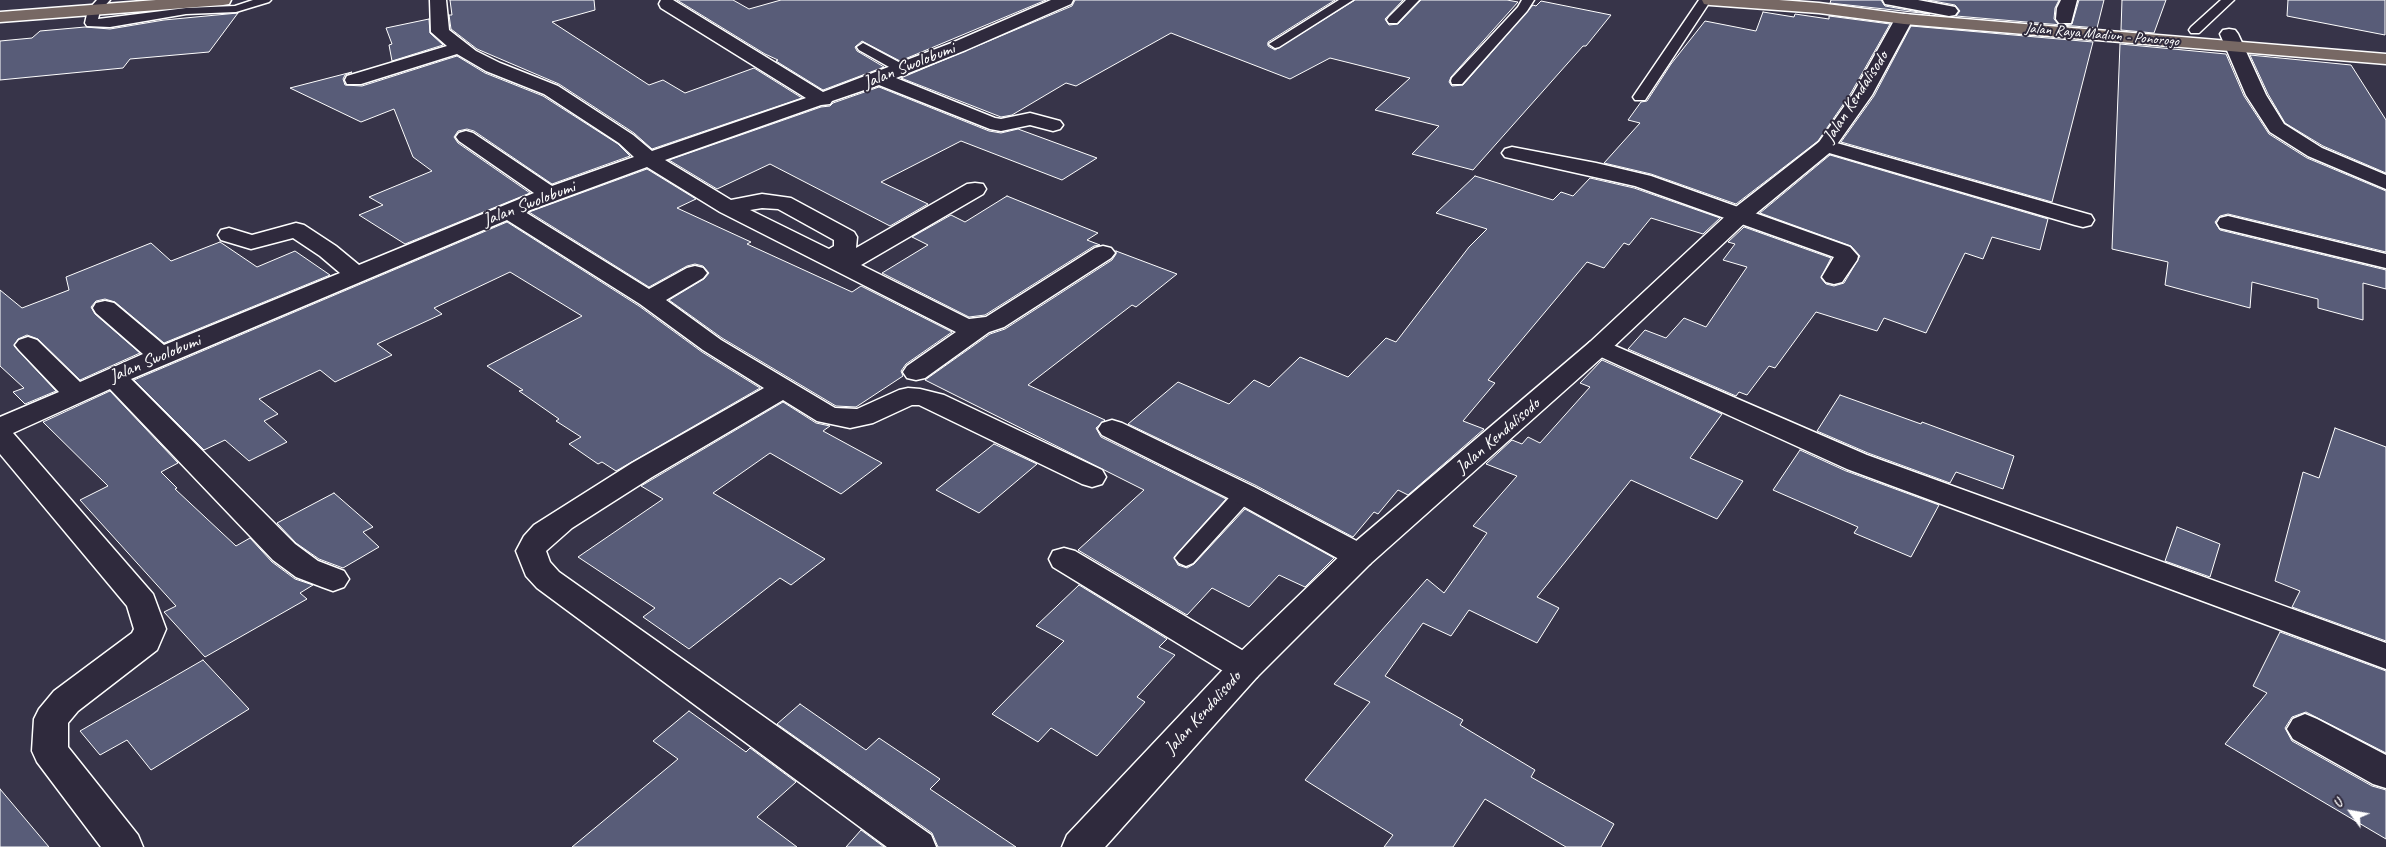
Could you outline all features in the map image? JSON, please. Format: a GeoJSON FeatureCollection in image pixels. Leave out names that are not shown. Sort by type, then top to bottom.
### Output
{"type":"FeatureCollection","features":[{"type":"Feature","properties":{"kind":"highway"},"geometry":{"type":"LineString","coordinates":[[0,4],[46,0]]}},
{"type":"Feature","properties":{"kind":"highway"},"geometry":{"type":"LineString","coordinates":[[0,17],[99,5],[223,0]]}},
{"type":"Feature","properties":{"kind":"highway","name":"Jalan Raya Madiun - Ponorogo"},"geometry":{"type":"LineString","coordinates":[[1710,0],[1819,8],[1898,10],[2232,41],[2386,59]]}},
{"type":"Feature","properties":{"kind":"highway","name":"Jalan Raya Madiun - Ponorogo"},"geometry":{"type":"LineString","coordinates":[[1819,8],[1949,10],[2195,30],[2232,41],[2386,48]]}},
{"type":"Feature","properties":{"kind":"street"},"geometry":{"type":"LineString","coordinates":[[438,0],[438,29],[470,55],[493,67],[550,90],[626,139],[648,159],[728,207],[965,327],[980,327]]}},
{"type":"Feature","properties":{"kind":"street","name":"Jalan Swolobumi"},"geometry":{"type":"LineString","coordinates":[[0,428],[161,356],[550,194],[823,100],[960,46],[1065,0]]}},
{"type":"Feature","properties":{"kind":"street"},"geometry":{"type":"LineString","coordinates":[[2065,19],[2065,8],[2069,0]]}},
{"type":"Feature","properties":{"kind":"street"},"geometry":{"type":"LineString","coordinates":[[667,4],[823,100]]}},
{"type":"Feature","properties":{"kind":"street"},"geometry":{"type":"LineString","coordinates":[[1898,10],[1949,10]]}},
{"type":"Feature","properties":{"kind":"street","name":"Jalan Kendalisodo"},"geometry":{"type":"LineString","coordinates":[[1081,847],[1245,668],[1360,556],[1599,347],[1740,215],[1826,146],[1862,95],[1898,10]]}},
{"type":"Feature","properties":{"kind":"street"},"geometry":{"type":"LineString","coordinates":[[2232,41],[2256,95],[2277,128],[2315,152],[2386,183]]}},
{"type":"Feature","properties":{"kind":"street"},"geometry":{"type":"LineString","coordinates":[[354,80],[461,47]]}},
{"type":"Feature","properties":{"kind":"street"},"geometry":{"type":"LineString","coordinates":[[880,78],[990,123],[1001,125],[1030,119],[1053,125]]}},
{"type":"Feature","properties":{"kind":"street"},"geometry":{"type":"LineString","coordinates":[[466,137],[550,194]]}},
{"type":"Feature","properties":{"kind":"street"},"geometry":{"type":"LineString","coordinates":[[1826,146],[2083,220]]}},
{"type":"Feature","properties":{"kind":"street"},"geometry":{"type":"LineString","coordinates":[[1512,153],[1623,175],[1842,252],[1846,256],[1846,260],[1834,277]]}},
{"type":"Feature","properties":{"kind":"street"},"geometry":{"type":"LineString","coordinates":[[838,262],[975,189]]}},
{"type":"Feature","properties":{"kind":"street"},"geometry":{"type":"LineString","coordinates":[[508,211],[649,299],[712,345],[827,415],[850,419],[862,417],[908,396],[927,398],[1092,477]]}},
{"type":"Feature","properties":{"kind":"street"},"geometry":{"type":"LineString","coordinates":[[2228,223],[2386,261]]}},
{"type":"Feature","properties":{"kind":"street"},"geometry":{"type":"LineString","coordinates":[[228,235],[251,242],[287,232],[302,232],[355,274]]}},
{"type":"Feature","properties":{"kind":"street"},"geometry":{"type":"LineString","coordinates":[[916,372],[980,327],[995,322],[1103,253]]}},
{"type":"Feature","properties":{"kind":"street"},"geometry":{"type":"LineString","coordinates":[[649,299],[695,273]]}},
{"type":"Feature","properties":{"kind":"street"},"geometry":{"type":"LineString","coordinates":[[105,308],[161,356]]}},
{"type":"Feature","properties":{"kind":"street"},"geometry":{"type":"LineString","coordinates":[[28,345],[75,393]]}},
{"type":"Feature","properties":{"kind":"street"},"geometry":{"type":"LineString","coordinates":[[1599,347],[1857,462],[2386,656]]}},
{"type":"Feature","properties":{"kind":"street"},"geometry":{"type":"LineString","coordinates":[[114,377],[284,552],[307,569],[333,579]]}},
{"type":"Feature","properties":{"kind":"street"},"geometry":{"type":"LineString","coordinates":[[782,389],[642,470],[561,521],[545,533],[535,544],[531,551],[533,559],[537,568],[548,580],[917,847]]}},
{"type":"Feature","properties":{"kind":"street"},"geometry":{"type":"LineString","coordinates":[[1112,429],[1244,494],[1360,556]]}},
{"type":"Feature","properties":{"kind":"street"},"geometry":{"type":"LineString","coordinates":[[0,436],[142,602],[150,629],[145,640],[66,702],[51,719],[50,751],[124,847]]}},
{"type":"Feature","properties":{"kind":"street"},"geometry":{"type":"LineString","coordinates":[[1064,559],[1245,668]]}},
{"type":"Feature","properties":{"kind":"street"},"geometry":{"type":"LineString","coordinates":[[2305,729],[2386,773]]}},
{"type":"Feature","properties":{"kind":"lane"},"geometry":{"type":"LineString","coordinates":[[99,5],[91,23],[98,24],[186,11],[236,9],[264,0]]}},
{"type":"Feature","properties":{"kind":"lane"},"geometry":{"type":"LineString","coordinates":[[1275,44],[1347,0]]}},
{"type":"Feature","properties":{"kind":"lane"},"geometry":{"type":"LineString","coordinates":[[1393,20],[1414,0]]}},
{"type":"Feature","properties":{"kind":"lane"},"geometry":{"type":"LineString","coordinates":[[1457,82],[1523,9],[1528,0]]}},
{"type":"Feature","properties":{"kind":"lane"},"geometry":{"type":"LineString","coordinates":[[1640,97],[1705,0]]}},
{"type":"Feature","properties":{"kind":"lane"},"geometry":{"type":"LineString","coordinates":[[2195,30],[2228,0]]}},
{"type":"Feature","properties":{"kind":"lane"},"geometry":{"type":"LineString","coordinates":[[863,47],[902,69]]}},
{"type":"Feature","properties":{"kind":"lane"},"geometry":{"type":"LineString","coordinates":[[1186,558],[1244,494]]}},
{"type":"Feature","properties":{"kind":"building"},"geometry":{"type":"Polygon","coordinates":[[[450,0],[594,0],[595,10],[552,22],[649,85],[663,80],[685,93],[754,68],[802,98],[652,149],[634,133],[559,84],[477,49],[451,29],[449,15],[452,15],[450,0]]]}},
{"type":"Feature","properties":{"kind":"building"},"geometry":{"type":"Polygon","coordinates":[[[677,0],[733,0],[749,9],[781,0],[1046,0],[900,61],[862,41],[855,47],[857,51],[884,67],[823,90],[776,61],[778,60],[677,0]]]}},
{"type":"Feature","properties":{"kind":"building"},"geometry":{"type":"Polygon","coordinates":[[[1075,0],[1335,0],[1268,42],[1268,46],[1275,50],[1355,0],[1403,0],[1385,19],[1389,25],[1398,24],[1421,0],[1507,0],[1518,2],[1451,77],[1449,82],[1452,86],[1463,85],[1533,5],[1536,6],[1541,1],[1611,15],[1586,46],[1583,46],[1473,170],[1412,154],[1439,126],[1375,110],[1410,78],[1330,58],[1290,79],[1171,33],[1076,86],[1066,83],[1012,115],[1001,117],[901,78],[1072,6],[1075,0]]]}},
{"type":"Feature","properties":{"kind":"building"},"geometry":{"type":"Polygon","coordinates":[[[1831,0],[1881,0],[1885,6],[1930,14],[1830,3],[1831,0]]]}},
{"type":"Feature","properties":{"kind":"building"},"geometry":{"type":"Polygon","coordinates":[[[1928,0],[2059,0],[2055,8],[2054,19],[2059,25],[1956,16],[1960,11],[1955,5],[1928,0]]]}},
{"type":"Feature","properties":{"kind":"building"},"geometry":{"type":"Polygon","coordinates":[[[2079,0],[2104,0],[2097,28],[2060,25],[2072,24],[2079,0]]]}},
{"type":"Feature","properties":{"kind":"building"},"geometry":{"type":"Polygon","coordinates":[[[2122,0],[2166,0],[2154,33],[2121,30],[2122,0]]]}},
{"type":"Feature","properties":{"kind":"building"},"geometry":{"type":"Polygon","coordinates":[[[2288,0],[2385,0],[2385,35],[2287,16],[2288,0]]]}},
{"type":"Feature","properties":{"kind":"building"},"geometry":{"type":"Polygon","coordinates":[[[1763,12],[1794,17],[1795,14],[1829,19],[1829,16],[1890,24],[1851,93],[1818,141],[1736,204],[1651,174],[1604,163],[1640,123],[1628,120],[1641,102],[1647,101],[1671,64],[1705,21],[1756,31],[1763,12]]]}},
{"type":"Feature","properties":{"kind":"building"},"geometry":{"type":"Polygon","coordinates":[[[238,13],[209,52],[130,59],[123,68],[0,80],[0,41],[32,38],[40,31],[85,27],[110,29],[164,20],[238,13]]]}},
{"type":"Feature","properties":{"kind":"building"},"geometry":{"type":"Polygon","coordinates":[[[429,19],[430,33],[443,45],[392,61],[389,45],[392,44],[386,28],[429,19]]]}},
{"type":"Feature","properties":{"kind":"building"},"geometry":{"type":"Polygon","coordinates":[[[1911,26],[2093,42],[2052,202],[1841,142],[1874,96],[1911,26]]]}},
{"type":"Feature","properties":{"kind":"building"},"geometry":{"type":"Polygon","coordinates":[[[2120,44],[2226,54],[2244,96],[2269,134],[2307,158],[2386,191],[2386,252],[2228,214],[2220,216],[2215,222],[2220,230],[2386,270],[2386,289],[2363,283],[2363,320],[2318,308],[2318,299],[2252,282],[2250,308],[2165,285],[2168,262],[2112,249],[2120,44]]]}},
{"type":"Feature","properties":{"kind":"building"},"geometry":{"type":"Polygon","coordinates":[[[2250,55],[2351,65],[2386,120],[2386,173],[2323,146],[2285,123],[2268,94],[2250,55]]]}},
{"type":"Feature","properties":{"kind":"building"},"geometry":{"type":"Polygon","coordinates":[[[457,56],[485,73],[543,96],[618,144],[630,156],[552,184],[474,131],[467,129],[458,131],[454,137],[458,143],[530,193],[405,244],[359,215],[383,205],[369,197],[432,171],[413,157],[394,109],[361,122],[290,88],[352,72],[345,75],[343,79],[345,85],[362,86],[457,56]]]}},
{"type":"Feature","properties":{"kind":"building"},"geometry":{"type":"Polygon","coordinates":[[[879,87],[989,131],[1001,133],[1018,129],[1097,158],[1062,180],[961,141],[881,182],[928,204],[890,226],[770,164],[717,189],[669,160],[821,107],[830,106],[833,103],[879,87]]]}},
{"type":"Feature","properties":{"kind":"building"},"geometry":{"type":"Polygon","coordinates":[[[1830,155],[2048,219],[2040,250],[1992,237],[1983,259],[1965,253],[1926,333],[1884,318],[1877,331],[1816,312],[1775,368],[1769,366],[1747,395],[1739,392],[1736,396],[1628,349],[1645,330],[1666,338],[1684,318],[1706,327],[1747,267],[1723,260],[1735,244],[1728,242],[1744,227],[1831,258],[1821,278],[1826,284],[1834,286],[1844,283],[1860,256],[1851,246],[1760,213],[1830,155]]]}},
{"type":"Feature","properties":{"kind":"building"},"geometry":{"type":"Polygon","coordinates":[[[647,169],[696,199],[677,208],[751,242],[747,244],[852,292],[861,286],[952,332],[906,364],[901,371],[903,376],[856,407],[836,406],[722,338],[669,300],[704,279],[709,273],[703,266],[695,264],[687,266],[649,287],[529,212],[647,169]]]}},
{"type":"Feature","properties":{"kind":"building"},"geometry":{"type":"Polygon","coordinates":[[[1475,176],[1553,200],[1561,192],[1573,196],[1590,178],[1634,188],[1720,218],[1703,234],[1651,218],[1629,245],[1624,243],[1604,268],[1587,262],[1488,380],[1495,383],[1463,421],[1484,429],[1408,495],[1398,490],[1378,514],[1374,512],[1353,537],[1255,485],[1128,424],[1178,382],[1229,404],[1254,380],[1269,387],[1300,357],[1348,377],[1386,338],[1396,342],[1469,247],[1487,229],[1436,213],[1475,176]]]}},
{"type":"Feature","properties":{"kind":"building"},"geometry":{"type":"Polygon","coordinates":[[[1007,196],[1098,233],[1087,240],[1100,245],[1094,246],[985,315],[969,317],[882,273],[928,245],[912,237],[951,215],[965,222],[1007,196]]]}},
{"type":"Feature","properties":{"kind":"building"},"geometry":{"type":"Polygon","coordinates":[[[507,222],[639,306],[702,352],[760,388],[616,471],[602,462],[598,464],[569,444],[581,437],[556,421],[559,419],[519,391],[523,390],[487,366],[582,316],[510,272],[434,308],[442,314],[377,344],[392,355],[335,382],[320,370],[259,399],[278,414],[264,421],[287,442],[249,461],[225,440],[204,450],[134,380],[507,222]]]}},
{"type":"Feature","properties":{"kind":"building"},"geometry":{"type":"Polygon","coordinates":[[[220,242],[257,267],[295,251],[330,275],[164,343],[115,302],[105,299],[96,301],[91,307],[95,314],[140,353],[80,380],[38,339],[27,335],[18,339],[14,346],[56,391],[25,404],[13,392],[24,388],[0,366],[0,290],[22,308],[69,290],[66,277],[151,243],[171,261],[220,242]]]}},
{"type":"Feature","properties":{"kind":"building"},"geometry":{"type":"Polygon","coordinates":[[[1116,251],[1177,274],[1136,307],[1132,305],[1028,385],[1105,420],[1096,428],[1101,437],[1226,499],[1174,557],[1178,565],[1187,568],[1194,564],[1245,509],[1334,558],[1305,587],[1279,575],[1249,607],[1212,588],[1187,615],[1078,550],[1144,490],[925,380],[990,334],[1005,329],[1112,260],[1116,251]]]}},
{"type":"Feature","properties":{"kind":"building"},"geometry":{"type":"Polygon","coordinates":[[[1602,360],[1722,414],[1690,458],[1743,481],[1717,519],[1631,480],[1537,597],[1559,608],[1537,643],[1469,610],[1451,636],[1423,623],[1385,676],[1463,720],[1460,725],[1535,770],[1531,777],[1614,824],[1601,847],[1566,847],[1485,799],[1453,847],[1384,847],[1393,835],[1305,780],[1370,702],[1334,684],[1427,579],[1444,593],[1487,533],[1473,526],[1517,476],[1486,464],[1512,440],[1522,444],[1528,437],[1540,443],[1590,387],[1580,383],[1602,360]]]}},
{"type":"Feature","properties":{"kind":"building"},"geometry":{"type":"Polygon","coordinates":[[[110,391],[178,463],[161,472],[177,488],[175,489],[236,546],[250,538],[272,562],[295,579],[313,585],[300,593],[307,599],[205,657],[164,612],[176,606],[80,500],[108,486],[43,422],[110,391]]]}},
{"type":"Feature","properties":{"kind":"building"},"geometry":{"type":"Polygon","coordinates":[[[1840,395],[1921,424],[1922,422],[2014,456],[2003,489],[1956,472],[1950,483],[1868,453],[1817,431],[1840,395]]]}},
{"type":"Feature","properties":{"kind":"building"},"geometry":{"type":"Polygon","coordinates":[[[783,402],[816,423],[830,426],[823,431],[882,463],[841,494],[770,453],[713,493],[825,559],[791,585],[780,578],[689,649],[643,617],[655,608],[578,557],[663,499],[641,486],[783,402]]]}},
{"type":"Feature","properties":{"kind":"building"},"geometry":{"type":"Polygon","coordinates":[[[2335,428],[2386,447],[2386,641],[2292,607],[2300,591],[2275,581],[2303,472],[2319,478],[2335,428]]]}},
{"type":"Feature","properties":{"kind":"building"},"geometry":{"type":"Polygon","coordinates":[[[994,444],[1037,464],[979,513],[936,490],[994,444]]]}},
{"type":"Feature","properties":{"kind":"building"},"geometry":{"type":"Polygon","coordinates":[[[1800,450],[1846,471],[1939,505],[1911,557],[1854,533],[1858,527],[1773,490],[1800,450]]]}},
{"type":"Feature","properties":{"kind":"building"},"geometry":{"type":"Polygon","coordinates":[[[334,493],[373,527],[363,532],[379,547],[343,568],[319,559],[296,543],[277,523],[334,493]]]}},
{"type":"Feature","properties":{"kind":"building"},"geometry":{"type":"Polygon","coordinates":[[[2177,527],[2220,544],[2210,577],[2165,561],[2177,527]]]}},
{"type":"Feature","properties":{"kind":"building"},"geometry":{"type":"Polygon","coordinates":[[[1079,585],[1167,639],[1159,647],[1175,655],[1137,697],[1145,702],[1097,756],[1051,728],[1038,742],[992,714],[1064,641],[1036,626],[1079,585]]]}},
{"type":"Feature","properties":{"kind":"building"},"geometry":{"type":"Polygon","coordinates":[[[2280,632],[2386,671],[2386,753],[2306,712],[2292,717],[2285,728],[2292,741],[2372,786],[2386,790],[2386,839],[2225,744],[2267,693],[2253,686],[2280,632]]]}},
{"type":"Feature","properties":{"kind":"building"},"geometry":{"type":"Polygon","coordinates":[[[203,660],[249,709],[151,770],[127,740],[100,755],[80,731],[203,660]]]}},
{"type":"Feature","properties":{"kind":"building"},"geometry":{"type":"Polygon","coordinates":[[[800,704],[866,750],[879,738],[940,779],[930,789],[1016,847],[938,847],[932,833],[777,724],[800,704]]]}},
{"type":"Feature","properties":{"kind":"building"},"geometry":{"type":"Polygon","coordinates":[[[689,711],[746,752],[750,748],[796,782],[757,817],[797,847],[572,847],[678,759],[653,741],[689,711]]]}},
{"type":"Feature","properties":{"kind":"building"},"geometry":{"type":"Polygon","coordinates":[[[0,789],[49,847],[0,847],[0,789]]]}},
{"type":"Feature","properties":{"kind":"building"},"geometry":{"type":"Polygon","coordinates":[[[861,830],[884,847],[846,847],[861,830]]]}}]}
